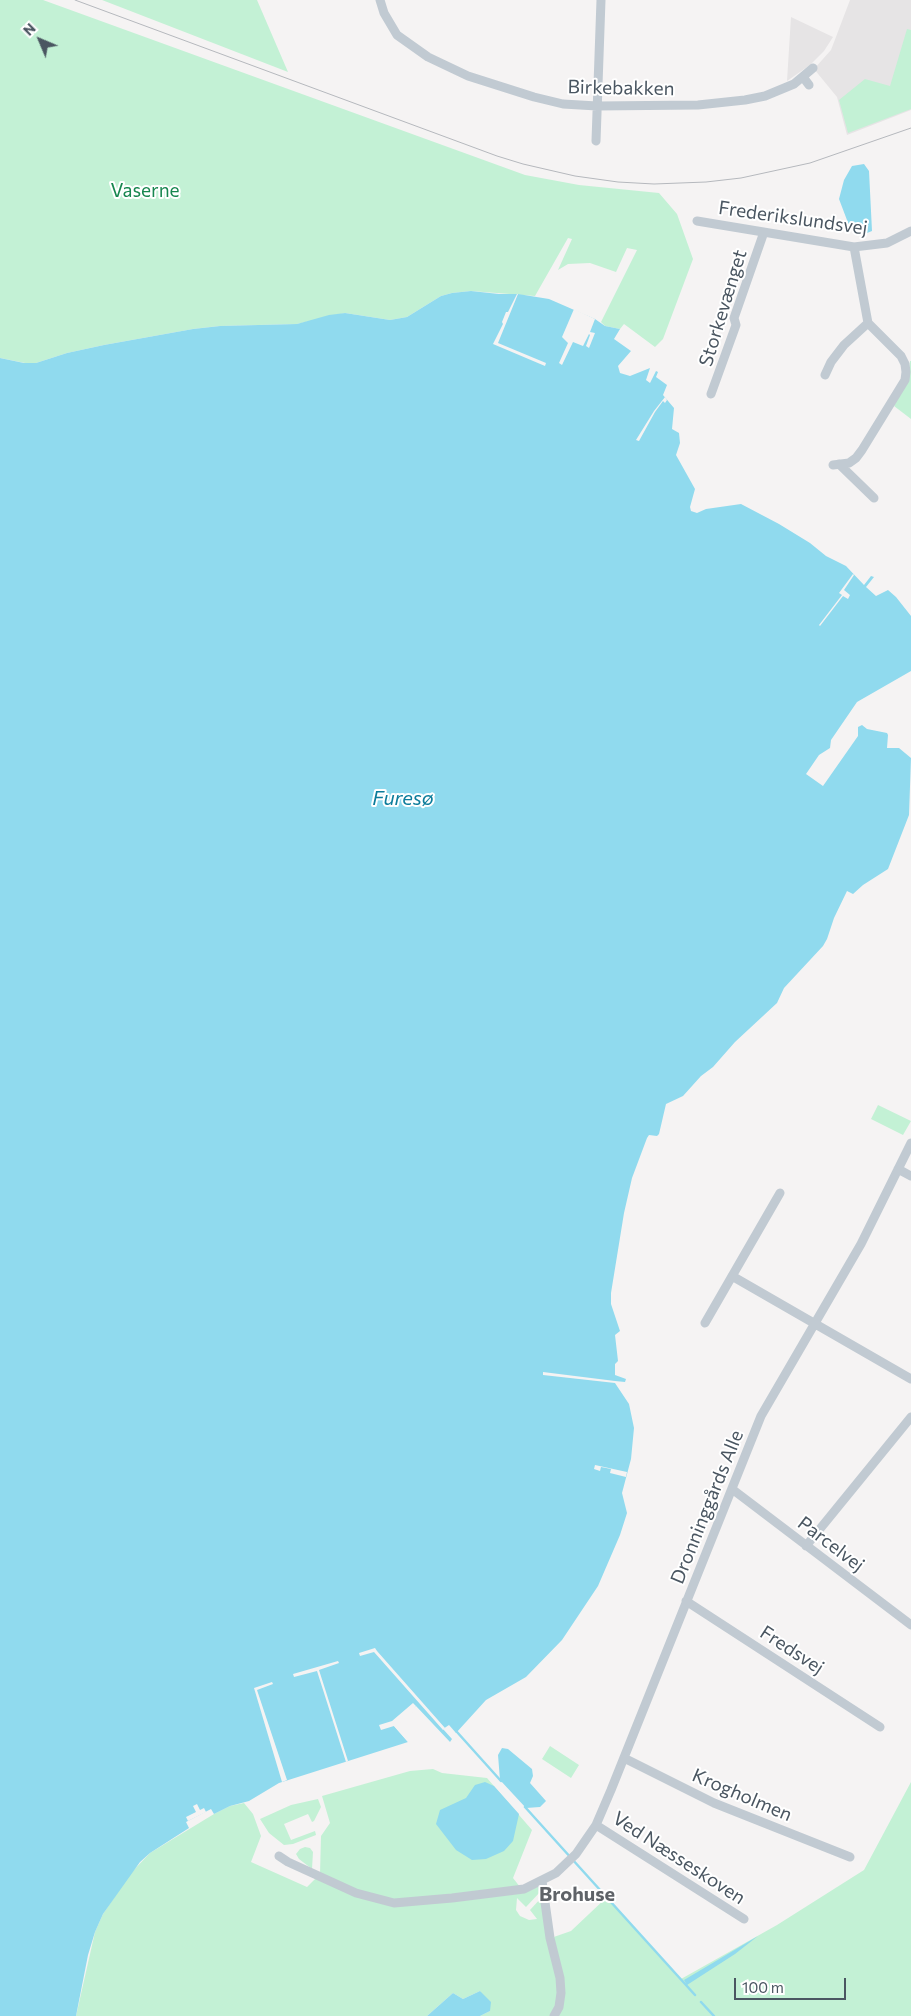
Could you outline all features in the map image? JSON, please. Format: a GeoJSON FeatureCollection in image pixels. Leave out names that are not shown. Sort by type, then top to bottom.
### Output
{"type":"FeatureCollection","features":[{"type":"Feature","properties":{"kind":"street","name":"Birkebakken"},"geometry":{"type":"LineString","coordinates":[[380,0],[384,13],[398,35],[428,57],[468,76],[534,98],[563,104],[597,106],[698,105],[745,100],[778,91],[794,84],[813,68]]}},
{"type":"Feature","properties":{"kind":"street"},"geometry":{"type":"LineString","coordinates":[[596,140],[601,0]]}},
{"type":"Feature","properties":{"kind":"street"},"geometry":{"type":"LineString","coordinates":[[803,77],[809,86]]}},
{"type":"Feature","properties":{"kind":"street","name":"Frederikslundsvej"},"geometry":{"type":"LineString","coordinates":[[697,221],[854,247],[887,243],[911,231]]}},
{"type":"Feature","properties":{"kind":"street","name":"Storkevænget"},"geometry":{"type":"LineString","coordinates":[[711,394],[736,325],[734,318],[764,232]]}},
{"type":"Feature","properties":{"kind":"street"},"geometry":{"type":"LineString","coordinates":[[854,247],[868,323],[901,356],[905,364],[905,380],[862,450],[856,458],[836,465],[874,498]]}},
{"type":"Feature","properties":{"kind":"street"},"geometry":{"type":"LineString","coordinates":[[825,375],[831,362],[844,345],[868,323]]}},
{"type":"Feature","properties":{"kind":"street","name":"Dronninggårds Alle"},"geometry":{"type":"LineString","coordinates":[[279,1856],[288,1862],[356,1893],[394,1903],[504,1893],[524,1889],[556,1873],[576,1854],[596,1825],[762,1416],[861,1244],[911,1143]]}},
{"type":"Feature","properties":{"kind":"street"},"geometry":{"type":"LineString","coordinates":[[898,1169],[911,1176]]}},
{"type":"Feature","properties":{"kind":"street"},"geometry":{"type":"LineString","coordinates":[[705,1323],[780,1193]]}},
{"type":"Feature","properties":{"kind":"street"},"geometry":{"type":"LineString","coordinates":[[732,1276],[911,1379]]}},
{"type":"Feature","properties":{"kind":"street"},"geometry":{"type":"LineString","coordinates":[[806,1546],[911,1417]]}},
{"type":"Feature","properties":{"kind":"street","name":"Parcelvej"},"geometry":{"type":"LineString","coordinates":[[732,1489],[911,1625]]}},
{"type":"Feature","properties":{"kind":"street","name":"Fredsvej"},"geometry":{"type":"LineString","coordinates":[[686,1601],[880,1727]]}},
{"type":"Feature","properties":{"kind":"street","name":"Krogholmen"},"geometry":{"type":"LineString","coordinates":[[624,1758],[714,1803],[850,1857]]}},
{"type":"Feature","properties":{"kind":"street","name":"Ved Næsseskoven"},"geometry":{"type":"LineString","coordinates":[[596,1825],[744,1919]]}},
{"type":"Feature","properties":{"kind":"street"},"geometry":{"type":"LineString","coordinates":[[542,1881],[550,1938],[560,1978],[559,2007],[554,2016]]}},
{"type":"Feature","properties":{"kind":"shaded area"},"geometry":{"type":"Polygon","coordinates":[[[850,0],[911,0],[911,110],[847,135],[837,97],[814,69],[831,50],[850,0]]]}},
{"type":"Feature","properties":{"kind":"shaded area"},"geometry":{"type":"Polygon","coordinates":[[[791,17],[833,37],[824,51],[810,65],[787,81],[791,17]]]}},
{"type":"Feature","properties":{"kind":"green space","name":"Vaserne"},"geometry":{"type":"Polygon","coordinates":[[[0,0],[43,0],[525,175],[579,185],[659,193],[677,214],[693,259],[663,339],[655,347],[624,324],[620,329],[605,326],[601,322],[637,250],[627,248],[616,272],[590,263],[568,264],[558,270],[572,239],[568,238],[535,296],[471,291],[452,293],[441,296],[407,317],[390,320],[345,313],[297,324],[220,326],[193,329],[67,353],[36,363],[25,363],[0,358],[0,0]]]}},
{"type":"Feature","properties":{"kind":"green space"},"geometry":{"type":"Polygon","coordinates":[[[102,0],[257,0],[288,72],[102,0]]]}},
{"type":"Feature","properties":{"kind":"green space"},"geometry":{"type":"Polygon","coordinates":[[[907,29],[911,30],[911,109],[848,133],[839,100],[865,79],[890,86],[907,29]]]}},
{"type":"Feature","properties":{"kind":"green space"},"geometry":{"type":"Polygon","coordinates":[[[910,361],[911,419],[894,406],[908,379],[910,361]]]}},
{"type":"Feature","properties":{"kind":"green space"},"geometry":{"type":"Polygon","coordinates":[[[878,1105],[911,1121],[903,1135],[871,1119],[878,1105]]]}},
{"type":"Feature","properties":{"kind":"green space"},"geometry":{"type":"Polygon","coordinates":[[[550,1746],[579,1765],[571,1778],[542,1759],[550,1746]]]}},
{"type":"Feature","properties":{"kind":"green space"},"geometry":{"type":"Polygon","coordinates":[[[433,1769],[442,1773],[487,1778],[532,1830],[513,1878],[524,1892],[539,1885],[541,1891],[526,1907],[517,1898],[516,1910],[520,1916],[529,1920],[537,1919],[530,1910],[542,1897],[548,1939],[571,1931],[607,1897],[681,1979],[777,1925],[864,1870],[911,1782],[911,2016],[480,2016],[490,2011],[480,1991],[463,1999],[453,1993],[427,2016],[76,2016],[95,1932],[103,1914],[129,1875],[150,1853],[214,1814],[230,1806],[244,1803],[253,1814],[261,1836],[251,1862],[307,1887],[320,1874],[321,1836],[330,1823],[322,1796],[410,1771],[433,1769]]]}},
{"type":"Feature","properties":{"kind":"green space"},"geometry":{"type":"Polygon","coordinates":[[[318,1799],[321,1807],[314,1821],[312,1822],[308,1814],[284,1824],[291,1840],[315,1831],[316,1835],[293,1844],[284,1845],[269,1833],[260,1819],[291,1805],[318,1799]]]}},
{"type":"Feature","properties":{"kind":"green space"},"geometry":{"type":"Polygon","coordinates":[[[305,1847],[310,1848],[313,1852],[312,1869],[299,1859],[296,1854],[305,1847]]]}},
{"type":"Feature","properties":{"kind":"water"},"geometry":{"type":"Polygon","coordinates":[[[864,164],[869,171],[872,231],[862,235],[850,228],[839,199],[844,180],[852,166],[864,164]]]}},
{"type":"Feature","properties":{"kind":"water","name":"Furesø"},"geometry":{"type":"Polygon","coordinates":[[[471,291],[518,294],[549,299],[595,319],[605,326],[620,329],[614,339],[631,351],[618,366],[620,373],[630,376],[650,368],[646,380],[650,383],[656,371],[658,372],[656,377],[667,385],[663,395],[674,408],[672,429],[679,433],[680,443],[676,455],[695,489],[690,507],[691,511],[697,513],[706,509],[741,504],[779,524],[810,543],[826,556],[846,566],[864,585],[871,576],[874,577],[866,587],[876,596],[888,590],[896,597],[911,616],[911,671],[857,702],[831,740],[830,748],[819,755],[806,774],[823,786],[858,736],[858,727],[862,725],[867,729],[887,733],[887,748],[899,748],[911,758],[909,815],[888,869],[863,885],[853,894],[847,891],[823,946],[784,988],[777,1003],[735,1042],[683,1096],[666,1104],[659,1134],[657,1136],[649,1135],[647,1138],[632,1178],[624,1213],[611,1293],[611,1304],[620,1331],[615,1335],[618,1361],[615,1364],[615,1375],[626,1379],[625,1382],[615,1381],[615,1383],[629,1404],[634,1428],[631,1459],[622,1493],[627,1513],[620,1535],[598,1586],[562,1640],[526,1677],[486,1700],[456,1733],[449,1725],[443,1729],[452,1739],[450,1742],[416,1706],[394,1726],[408,1742],[279,1783],[249,1801],[230,1806],[214,1814],[211,1809],[186,1822],[189,1828],[150,1853],[140,1862],[103,1914],[88,1955],[76,2016],[0,2016],[0,358],[24,363],[36,363],[67,353],[193,329],[220,326],[297,324],[329,315],[345,313],[390,320],[407,317],[441,296],[471,291]]]}},
{"type":"Feature","properties":{"kind":"water"},"geometry":{"type":"Polygon","coordinates":[[[502,1748],[508,1749],[532,1769],[533,1776],[530,1783],[546,1801],[540,1807],[526,1808],[500,1780],[498,1755],[502,1748]]]}},
{"type":"Feature","properties":{"kind":"water"},"geometry":{"type":"Polygon","coordinates":[[[485,1782],[494,1786],[519,1814],[513,1841],[504,1851],[486,1859],[472,1860],[456,1850],[436,1824],[440,1810],[466,1798],[475,1785],[485,1782]]]}},
{"type":"Feature","properties":{"kind":"water"},"geometry":{"type":"Polygon","coordinates":[[[758,1936],[735,1954],[687,1985],[684,1980],[758,1936]]]}},
{"type":"Feature","properties":{"kind":"water"},"geometry":{"type":"Polygon","coordinates":[[[480,1991],[491,2002],[490,2011],[480,2016],[427,2016],[453,1993],[463,1999],[480,1991]]]}},
{"type":"Feature","properties":{"kind":"pier"},"geometry":{"type":"Polygon","coordinates":[[[517,294],[498,343],[546,363],[545,366],[493,344],[503,324],[506,312],[508,312],[517,294]]]}},
{"type":"Feature","properties":{"kind":"pier"},"geometry":{"type":"Polygon","coordinates":[[[574,309],[595,319],[590,332],[595,333],[589,348],[586,346],[589,334],[583,346],[573,342],[562,365],[559,363],[568,343],[562,337],[574,309]]]}},
{"type":"Feature","properties":{"kind":"pier"},"geometry":{"type":"Polygon","coordinates":[[[665,397],[667,400],[665,403],[663,401],[655,412],[639,441],[636,440],[654,411],[665,397]]]}},
{"type":"Feature","properties":{"kind":"pier"},"geometry":{"type":"Polygon","coordinates":[[[853,574],[844,590],[850,595],[848,599],[843,596],[820,626],[842,595],[839,593],[853,574]]]}},
{"type":"Feature","properties":{"kind":"pier"},"geometry":{"type":"Polygon","coordinates":[[[543,1372],[615,1381],[615,1383],[543,1375],[543,1372]]]}},
{"type":"Feature","properties":{"kind":"pier"},"geometry":{"type":"Polygon","coordinates":[[[595,1465],[627,1472],[626,1477],[610,1473],[611,1469],[601,1467],[600,1471],[594,1469],[595,1465]]]}},
{"type":"Feature","properties":{"kind":"pier"},"geometry":{"type":"Polygon","coordinates":[[[375,1648],[445,1728],[443,1730],[374,1652],[360,1656],[359,1653],[375,1648]]]}},
{"type":"Feature","properties":{"kind":"pier"},"geometry":{"type":"Polygon","coordinates":[[[338,1661],[339,1663],[319,1670],[348,1761],[346,1762],[317,1671],[294,1677],[293,1674],[338,1661]]]}},
{"type":"Feature","properties":{"kind":"pier"},"geometry":{"type":"Polygon","coordinates":[[[272,1682],[273,1684],[257,1690],[287,1780],[282,1782],[254,1688],[272,1682]]]}},
{"type":"Feature","properties":{"kind":"pier"},"geometry":{"type":"Polygon","coordinates":[[[413,1703],[416,1706],[414,1711],[397,1726],[410,1741],[408,1742],[394,1726],[381,1730],[379,1725],[392,1721],[413,1703]]]}},
{"type":"Feature","properties":{"kind":"pier"},"geometry":{"type":"Polygon","coordinates":[[[197,1804],[200,1810],[204,1808],[206,1812],[188,1821],[186,1817],[196,1812],[193,1806],[197,1804]]]}},
{"type":"Feature","properties":{"kind":"waterway"},"geometry":{"type":"LineString","coordinates":[[457,1732],[501,1781]]}},
{"type":"Feature","properties":{"kind":"waterway"},"geometry":{"type":"LineString","coordinates":[[525,1807],[695,1995]]}},
{"type":"Feature","properties":{"kind":"waterway"},"geometry":{"type":"LineString","coordinates":[[701,2002],[714,2016]]}},
{"type":"Feature","properties":{"kind":"tram line"},"geometry":{"type":"LineString","coordinates":[[75,0],[497,156],[575,176],[618,182],[654,184],[706,182],[741,178],[810,163],[911,128]]}},
{"type":"Feature","properties":{"kind":"district","name":"Brohuse"},"geometry":{"type":"Point","coordinates":[577,1894]}}]}
